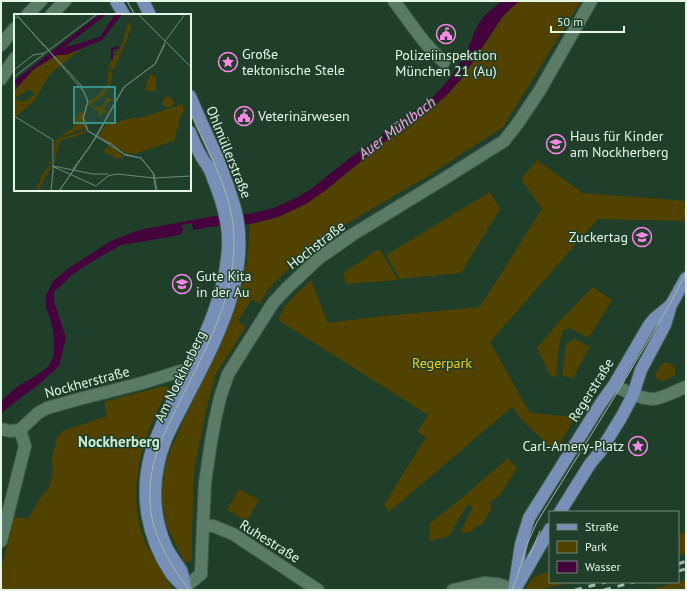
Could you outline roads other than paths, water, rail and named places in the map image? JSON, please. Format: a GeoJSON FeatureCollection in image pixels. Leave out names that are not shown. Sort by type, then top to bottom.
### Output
{"type":"FeatureCollection","features":[{"type":"Feature","properties":{"kind":"main road"},"geometry":{"type":"LineString","coordinates":[[116,1],[123,14]]}},
{"type":"Feature","properties":{"kind":"main road"},"geometry":{"type":"LineString","coordinates":[[143,1],[150,14]]}},
{"type":"Feature","properties":{"kind":"main road","name":"Ohlmüllerstraße"},"geometry":{"type":"LineString","coordinates":[[191,98],[230,190],[237,220],[239,243]]}},
{"type":"Feature","properties":{"kind":"main road","name":"Ohlmüllerstraße"},"geometry":{"type":"LineString","coordinates":[[191,134],[208,167],[222,201],[226,217],[228,254]]}},
{"type":"Feature","properties":{"kind":"main road","name":"Am Nockherberg"},"geometry":{"type":"LineString","coordinates":[[186,589],[182,571],[167,547],[158,521],[155,497],[156,474],[163,446],[209,352],[224,317],[236,274],[239,243]]}},
{"type":"Feature","properties":{"kind":"main road","name":"Am Nockherberg"},"geometry":{"type":"LineString","coordinates":[[186,589],[170,572],[154,542],[147,516],[145,490],[147,472],[153,447],[162,423],[214,312],[222,286],[228,254]]}},
{"type":"Feature","properties":{"kind":"main road","name":"Regerstraße"},"geometry":{"type":"LineString","coordinates":[[561,511],[622,416],[633,395],[641,370],[665,325],[671,305],[686,278]]}},
{"type":"Feature","properties":{"kind":"main road","name":"Regerstraße"},"geometry":{"type":"LineString","coordinates":[[514,590],[520,544],[529,518],[601,403],[614,385],[649,325],[654,318],[671,305]]}},
{"type":"Feature","properties":{"kind":"main road"},"geometry":{"type":"LineString","coordinates":[[514,590],[549,531]]}},
{"type":"Feature","properties":{"kind":"street"},"geometry":{"type":"LineString","coordinates":[[28,14],[41,1]]}},
{"type":"Feature","properties":{"kind":"street"},"geometry":{"type":"LineString","coordinates":[[52,14],[65,1]]}},
{"type":"Feature","properties":{"kind":"street"},"geometry":{"type":"LineString","coordinates":[[394,1],[436,56],[444,62]]}},
{"type":"Feature","properties":{"kind":"street","name":"Hochstraße"},"geometry":{"type":"LineString","coordinates":[[186,589],[201,574],[202,525],[206,483],[211,442],[220,398],[228,374],[273,303],[319,258],[357,232],[504,141],[540,90],[591,1]]}},
{"type":"Feature","properties":{"kind":"street"},"geometry":{"type":"LineString","coordinates":[[1,45],[14,29]]}},
{"type":"Feature","properties":{"kind":"street"},"geometry":{"type":"LineString","coordinates":[[1,79],[14,60]]}},
{"type":"Feature","properties":{"kind":"street","name":"Nockherstraße"},"geometry":{"type":"LineString","coordinates":[[20,430],[42,410],[53,406],[142,383],[181,371],[186,374]]}},
{"type":"Feature","properties":{"kind":"street"},"geometry":{"type":"LineString","coordinates":[[614,385],[633,395],[652,399],[658,398],[686,386]]}},
{"type":"Feature","properties":{"kind":"street"},"geometry":{"type":"LineString","coordinates":[[1,429],[10,431],[20,430],[25,446],[1,541]]}},
{"type":"Feature","properties":{"kind":"street","name":"Ruhestraße"},"geometry":{"type":"LineString","coordinates":[[202,525],[213,526],[233,534],[318,590]]}},
{"type":"Feature","properties":{"kind":"street"},"geometry":{"type":"LineString","coordinates":[[453,590],[484,583],[498,584],[514,590]]}},
{"type":"Feature","properties":{"kind":"water"},"geometry":{"type":"Polygon","coordinates":[[[502,1],[519,1],[503,16],[462,78],[448,94],[425,114],[393,135],[326,190],[306,204],[278,217],[250,224],[217,226],[193,230],[192,223],[179,226],[169,237],[121,245],[73,274],[54,292],[54,301],[66,338],[59,366],[39,384],[1,413],[1,401],[18,386],[48,367],[54,356],[54,338],[51,321],[46,308],[46,295],[53,281],[69,268],[111,241],[139,230],[214,216],[248,214],[274,208],[311,189],[435,95],[460,64],[481,20],[488,12],[502,1]]]}},
{"type":"Feature","properties":{"kind":"waterway","name":"Auer Mühlbach"},"geometry":{"type":"LineString","coordinates":[[162,233],[178,230]]}},
{"type":"Feature","properties":{"kind":"tram line"},"geometry":{"type":"LineString","coordinates":[[127,1],[134,14]]}},
{"type":"Feature","properties":{"kind":"tram line"},"geometry":{"type":"LineString","coordinates":[[189,590],[165,553],[156,533],[151,512],[150,481],[157,453],[167,426],[208,343],[224,304],[233,264],[234,243],[233,226],[226,192],[213,160],[191,114]]}},
{"type":"Feature","properties":{"kind":"tram line"},"geometry":{"type":"LineString","coordinates":[[512,590],[528,542],[537,522],[620,388],[670,304],[686,273]]}},
{"type":"Feature","properties":{"kind":"tram line"},"geometry":{"type":"LineString","coordinates":[[529,557],[540,531]]}},
{"type":"Feature","properties":{"kind":"railway"},"geometry":{"type":"LineString","coordinates":[[679,564],[686,561]]}},
{"type":"Feature","properties":{"kind":"railway"},"geometry":{"type":"LineString","coordinates":[[679,571],[686,569]]}},
{"type":"Feature","properties":{"kind":"railway"},"geometry":{"type":"LineString","coordinates":[[575,590],[602,583]]}},
{"type":"Feature","properties":{"kind":"railway"},"geometry":{"type":"LineString","coordinates":[[604,590],[630,583]]}},
{"type":"Feature","properties":{"kind":"place","name":"Polizeiinspektion München 21 (Au)"},"geometry":{"type":"Point","coordinates":[446,34]}},
{"type":"Feature","properties":{"kind":"place","name":"Große tektonische Stele"},"geometry":{"type":"Point","coordinates":[228,62]}},
{"type":"Feature","properties":{"kind":"place","name":"Veterinärwesen"},"geometry":{"type":"Point","coordinates":[244,116]}},
{"type":"Feature","properties":{"kind":"place","name":"Haus für Kinder am Nockherberg"},"geometry":{"type":"Point","coordinates":[556,144]}},
{"type":"Feature","properties":{"kind":"place","name":"Zuckertag"},"geometry":{"type":"Point","coordinates":[642,237]}},
{"type":"Feature","properties":{"kind":"place","name":"Gute Kita in der Au"},"geometry":{"type":"Point","coordinates":[182,284]}},
{"type":"Feature","properties":{"kind":"place","name":"Carl-Amery-Platz"},"geometry":{"type":"Point","coordinates":[638,446]}},
{"type":"Feature","properties":{"kind":"district","name":"Nockherberg"},"geometry":{"type":"Point","coordinates":[119,442]}},
{"type":"Feature","properties":{"kind":"park label","name":"Regerpark"},"geometry":{"type":"Point","coordinates":[442,363]}}]}
